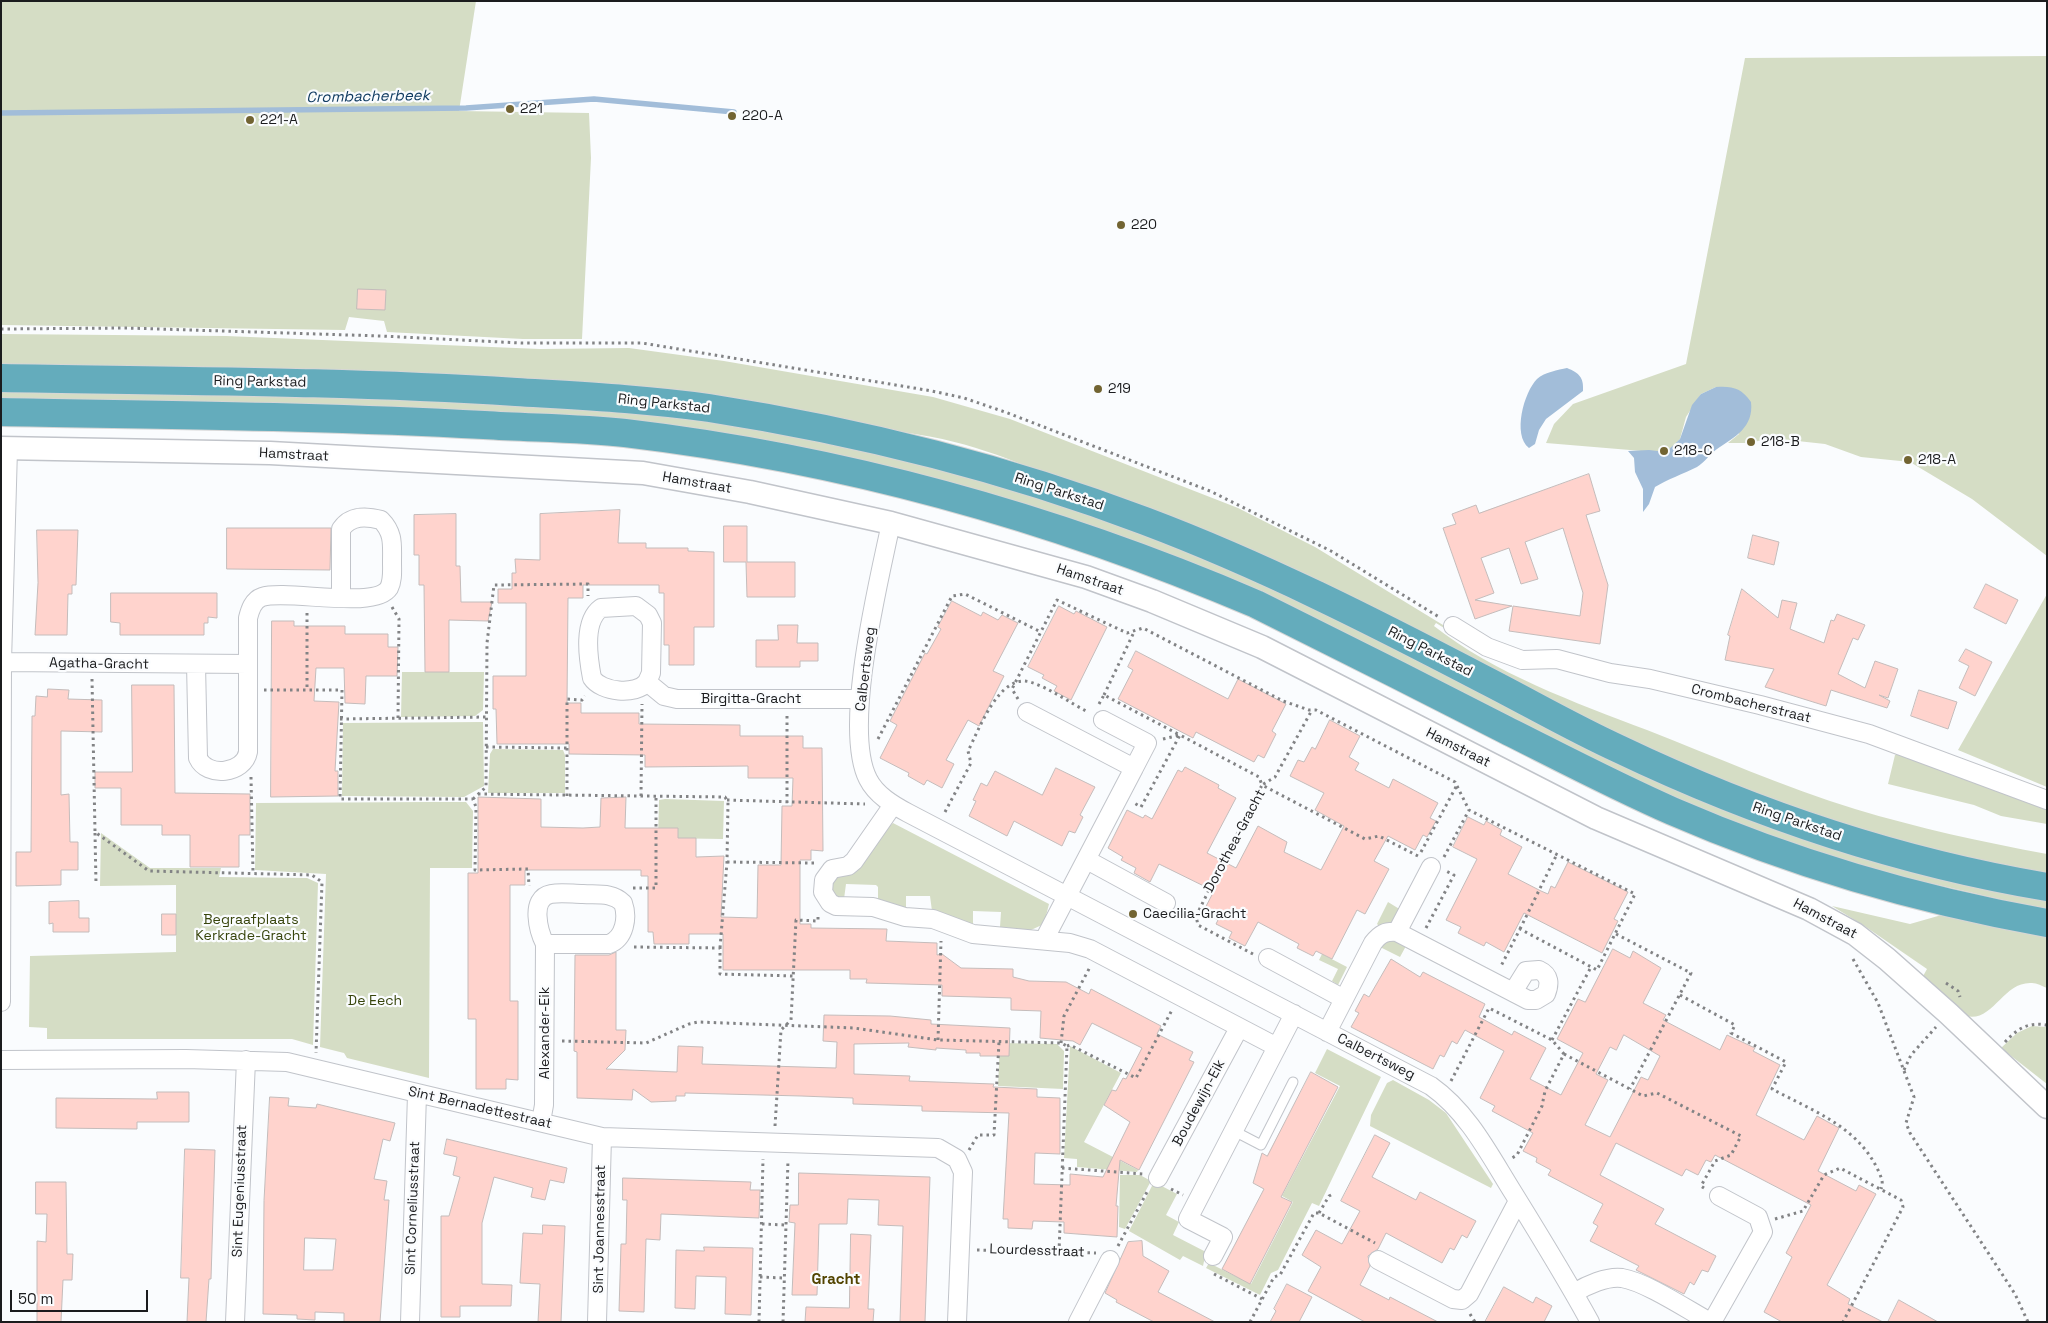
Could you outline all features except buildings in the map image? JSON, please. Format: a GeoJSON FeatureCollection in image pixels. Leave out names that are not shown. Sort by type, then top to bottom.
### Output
{"type":"FeatureCollection","features":[{"type":"Feature","properties":{"kind":"highway","name":"Ring Parkstad"},"geometry":{"type":"LineString","coordinates":[[1,378],[315,383],[459,388],[622,398],[708,408],[936,454],[1071,494],[1216,549],[1294,584],[1396,634],[1616,748],[1743,804],[1828,834],[1876,848],[1954,868],[2047,887]]}},
{"type":"Feature","properties":{"kind":"highway"},"geometry":{"type":"LineString","coordinates":[[1,412],[360,418],[624,433],[796,460],[907,484],[1014,513],[1084,536],[1248,600],[1602,778],[1672,811],[1736,836],[1868,883],[2002,915],[2047,922]]}},
{"type":"Feature","properties":{"kind":"street","name":"Hamstraat"},"geometry":{"type":"LineString","coordinates":[[4,448],[270,453],[643,473],[750,492],[891,523],[1086,577],[1152,601],[1243,640],[1596,818],[1809,909],[1842,926],[1874,948],[1993,1055],[2047,1108]]}},
{"type":"Feature","properties":{"kind":"street"},"geometry":{"type":"LineString","coordinates":[[1,1002],[4,448]]}},
{"type":"Feature","properties":{"kind":"street"},"geometry":{"type":"LineString","coordinates":[[196,664],[198,753],[200,761],[209,770],[234,770],[241,765],[248,752],[248,618],[252,606],[263,597],[307,597],[341,598],[370,598],[383,594],[392,581],[392,534],[381,520],[357,517],[347,522],[340,532],[341,598]]}},
{"type":"Feature","properties":{"kind":"street","name":"Calbertsweg"},"geometry":{"type":"LineString","coordinates":[[891,523],[880,576],[860,699],[860,748],[869,780],[893,804],[1432,1086],[1444,1095],[1472,1128],[1590,1322]]}},
{"type":"Feature","properties":{"kind":"street"},"geometry":{"type":"LineString","coordinates":[[607,606],[636,606],[648,615],[652,623],[651,673],[642,685],[605,689],[596,683],[590,670],[589,625],[595,613],[607,606]]}},
{"type":"Feature","properties":{"kind":"street","name":"Crombacherstraat"},"geometry":{"type":"LineString","coordinates":[[1453,626],[1487,647],[1522,660],[1557,659],[1610,673],[1650,679],[1760,705],[1869,734],[2047,800]]}},
{"type":"Feature","properties":{"kind":"street","name":"Agatha-Gracht"},"geometry":{"type":"LineString","coordinates":[[2,662],[248,664]]}},
{"type":"Feature","properties":{"kind":"street","name":"Birgitta-Gracht"},"geometry":{"type":"LineString","coordinates":[[642,685],[664,696],[677,699],[860,699]]}},
{"type":"Feature","properties":{"kind":"street"},"geometry":{"type":"LineString","coordinates":[[1027,712],[1134,768]]}},
{"type":"Feature","properties":{"kind":"street"},"geometry":{"type":"LineString","coordinates":[[1044,940],[1147,744],[1103,720]]}},
{"type":"Feature","properties":{"kind":"street"},"geometry":{"type":"LineString","coordinates":[[893,804],[854,861],[829,872],[824,880],[823,892],[830,903],[836,906],[873,907],[905,917],[933,918],[973,934],[1070,943],[1098,953],[1277,1047]]}},
{"type":"Feature","properties":{"kind":"street"},"geometry":{"type":"LineString","coordinates":[[1087,860],[1166,903]]}},
{"type":"Feature","properties":{"kind":"street"},"geometry":{"type":"LineString","coordinates":[[1397,932],[1432,862]]}},
{"type":"Feature","properties":{"kind":"street"},"geometry":{"type":"LineString","coordinates":[[543,898],[551,894],[610,895],[619,899],[624,906],[624,928],[619,938],[610,944],[546,944]]}},
{"type":"Feature","properties":{"kind":"street","name":"Alexander-Eik"},"geometry":{"type":"LineString","coordinates":[[541,1122],[544,1105],[546,944],[538,929],[538,907],[543,898]]}},
{"type":"Feature","properties":{"kind":"street"},"geometry":{"type":"LineString","coordinates":[[1327,1032],[1378,937],[1390,931],[1397,932],[1513,992]]}},
{"type":"Feature","properties":{"kind":"street"},"geometry":{"type":"LineString","coordinates":[[1268,958],[1344,999]]}},
{"type":"Feature","properties":{"kind":"street"},"geometry":{"type":"LineString","coordinates":[[1213,1256],[1223,1237],[1188,1219],[1294,1014]]}},
{"type":"Feature","properties":{"kind":"street","name":"Boudewijn-Eik"},"geometry":{"type":"LineString","coordinates":[[1157,1179],[1239,1028]]}},
{"type":"Feature","properties":{"kind":"street","name":"Sint Bernadettestraat"},"geometry":{"type":"LineString","coordinates":[[1,1060],[246,1060],[287,1062],[602,1137],[775,1141],[938,1148],[958,1162]]}},
{"type":"Feature","properties":{"kind":"street","name":"Sint Eugeniusstraat"},"geometry":{"type":"LineString","coordinates":[[235,1322],[246,1060]]}},
{"type":"Feature","properties":{"kind":"street","name":"Sint Corneliusstraat"},"geometry":{"type":"LineString","coordinates":[[410,1322],[417,1094]]}},
{"type":"Feature","properties":{"kind":"street","name":"Sint Joannesstraat"},"geometry":{"type":"LineString","coordinates":[[597,1322],[602,1137]]}},
{"type":"Feature","properties":{"kind":"street"},"geometry":{"type":"LineString","coordinates":[[957,1322],[963,1172],[958,1162]]}},
{"type":"Feature","properties":{"kind":"street"},"geometry":{"type":"LineString","coordinates":[[1574,1293],[1585,1286],[1621,1278],[1635,1282],[1711,1322],[1763,1232],[1758,1217],[1719,1196]]}},
{"type":"Feature","properties":{"kind":"street"},"geometry":{"type":"LineString","coordinates":[[1378,1260],[1453,1299],[1462,1300],[1470,1294],[1518,1201]]}},
{"type":"Feature","properties":{"kind":"street"},"geometry":{"type":"LineString","coordinates":[[1078,1322],[1112,1257]]}},
{"type":"Feature","properties":{"kind":"lane"},"geometry":{"type":"LineString","coordinates":[[1234,1131],[1261,1145],[1293,1082]]}},
{"type":"Feature","properties":{"kind":"path"},"geometry":{"type":"LineString","coordinates":[[473,800],[486,787],[487,643],[494,585],[588,584],[588,601],[595,613]]}},
{"type":"Feature","properties":{"kind":"path"},"geometry":{"type":"LineString","coordinates":[[383,594],[399,619],[398,718]]}},
{"type":"Feature","properties":{"kind":"path"},"geometry":{"type":"LineString","coordinates":[[860,748],[874,746],[952,596],[965,594],[1041,632]]}},
{"type":"Feature","properties":{"kind":"path"},"geometry":{"type":"LineString","coordinates":[[307,597],[307,690]]}},
{"type":"Feature","properties":{"kind":"path"},"geometry":{"type":"LineString","coordinates":[[1027,712],[1012,689],[1057,600],[1127,633],[1143,628],[1283,701],[1316,710],[1455,782],[1469,810],[1635,894],[1597,970],[1520,929]]}},
{"type":"Feature","properties":{"kind":"path"},"geometry":{"type":"LineString","coordinates":[[1104,695],[1134,631]]}},
{"type":"Feature","properties":{"kind":"path"},"geometry":{"type":"LineString","coordinates":[[92,664],[96,884]]}},
{"type":"Feature","properties":{"kind":"path"},"geometry":{"type":"LineString","coordinates":[[567,796],[567,699],[582,700],[596,683]]}},
{"type":"Feature","properties":{"kind":"path"},"geometry":{"type":"LineString","coordinates":[[641,796],[642,685]]}},
{"type":"Feature","properties":{"kind":"path"},"geometry":{"type":"LineString","coordinates":[[248,691],[342,690],[340,799],[473,800]]}},
{"type":"Feature","properties":{"kind":"path"},"geometry":{"type":"LineString","coordinates":[[787,699],[787,803]]}},
{"type":"Feature","properties":{"kind":"path"},"geometry":{"type":"LineString","coordinates":[[1147,744],[1180,735],[1259,777],[1262,785],[1275,777],[1312,710]]}},
{"type":"Feature","properties":{"kind":"path"},"geometry":{"type":"LineString","coordinates":[[340,719],[486,717]]}},
{"type":"Feature","properties":{"kind":"path"},"geometry":{"type":"LineString","coordinates":[[486,747],[566,748]]}},
{"type":"Feature","properties":{"kind":"path"},"geometry":{"type":"LineString","coordinates":[[241,765],[253,779],[252,873]]}},
{"type":"Feature","properties":{"kind":"path","name":"Dorothea-Gracht"},"geometry":{"type":"LineString","coordinates":[[1268,958],[1260,958],[1198,925],[1196,916],[1262,785],[1365,839],[1379,836],[1454,875],[1419,943]]}},
{"type":"Feature","properties":{"kind":"path"},"geometry":{"type":"LineString","coordinates":[[1432,862],[1457,785]]}},
{"type":"Feature","properties":{"kind":"path"},"geometry":{"type":"LineString","coordinates":[[478,794],[725,797],[727,800],[787,803],[893,804]]}},
{"type":"Feature","properties":{"kind":"path"},"geometry":{"type":"LineString","coordinates":[[619,899],[633,888],[656,888],[656,796]]}},
{"type":"Feature","properties":{"kind":"path"},"geometry":{"type":"LineString","coordinates":[[473,800],[476,807],[476,870],[528,869],[529,886],[543,898]]}},
{"type":"Feature","properties":{"kind":"path"},"geometry":{"type":"LineString","coordinates":[[727,800],[727,862],[720,948],[720,974],[794,976]]}},
{"type":"Feature","properties":{"kind":"path"},"geometry":{"type":"LineString","coordinates":[[1432,862],[1469,810]]}},
{"type":"Feature","properties":{"kind":"path"},"geometry":{"type":"LineString","coordinates":[[95,832],[149,871],[312,875],[322,882],[315,1068]]}},
{"type":"Feature","properties":{"kind":"path"},"geometry":{"type":"LineString","coordinates":[[1492,981],[1557,854]]}},
{"type":"Feature","properties":{"kind":"path"},"geometry":{"type":"LineString","coordinates":[[727,862],[816,862],[829,872]]}},
{"type":"Feature","properties":{"kind":"path"},"geometry":{"type":"LineString","coordinates":[[759,1322],[761,1224],[775,1141],[781,1030],[791,1020],[796,920],[818,921],[823,892]]}},
{"type":"Feature","properties":{"kind":"path"},"geometry":{"type":"LineString","coordinates":[[938,1040],[941,932]]}},
{"type":"Feature","properties":{"kind":"path"},"geometry":{"type":"LineString","coordinates":[[1616,934],[1691,973],[1630,1089]]}},
{"type":"Feature","properties":{"kind":"path"},"geometry":{"type":"LineString","coordinates":[[619,938],[633,947],[720,948]]}},
{"type":"Feature","properties":{"kind":"path"},"geometry":{"type":"LineString","coordinates":[[1848,950],[1878,1003],[1914,1097],[1906,1123],[1910,1133],[2014,1294],[2028,1322]]}},
{"type":"Feature","properties":{"kind":"path"},"geometry":{"type":"LineString","coordinates":[[1062,1043],[1064,1016],[1098,953]]}},
{"type":"Feature","properties":{"kind":"path"},"geometry":{"type":"LineString","coordinates":[[1552,1040],[1591,967]]}},
{"type":"Feature","properties":{"kind":"path"},"geometry":{"type":"LineString","coordinates":[[1680,995],[1735,1025],[1731,1033],[1786,1062],[1772,1089],[1850,1132],[1871,1158],[1883,1182],[1881,1188]]}},
{"type":"Feature","properties":{"kind":"path"},"geometry":{"type":"LineString","coordinates":[[545,1040],[646,1043],[688,1024],[698,1022],[854,1028],[938,1040],[1062,1043],[1067,1046],[1070,1045],[1136,1078],[1180,996]]}},
{"type":"Feature","properties":{"kind":"path"},"geometry":{"type":"LineString","coordinates":[[1444,1095],[1490,1008],[1552,1040],[1564,1054],[1643,1096],[1657,1093],[1741,1136],[1731,1155],[1716,1161],[1701,1186],[1719,1196]]}},
{"type":"Feature","properties":{"kind":"path"},"geometry":{"type":"LineString","coordinates":[[1993,1055],[2020,1028],[2030,1024],[2047,1025]]}},
{"type":"Feature","properties":{"kind":"path"},"geometry":{"type":"LineString","coordinates":[[958,1162],[978,1135],[994,1136],[999,1042]]}},
{"type":"Feature","properties":{"kind":"path"},"geometry":{"type":"LineString","coordinates":[[1059,1252],[1067,1046]]}},
{"type":"Feature","properties":{"kind":"path"},"geometry":{"type":"LineString","coordinates":[[1497,1168],[1517,1154],[1542,1106],[1544,1091],[1564,1054]]}},
{"type":"Feature","properties":{"kind":"path"},"geometry":{"type":"LineString","coordinates":[[775,1141],[786,1225],[783,1322]]}},
{"type":"Feature","properties":{"kind":"path"},"geometry":{"type":"LineString","coordinates":[[1062,1168],[1141,1173],[1157,1179],[1197,1203]]}},
{"type":"Feature","properties":{"kind":"path"},"geometry":{"type":"LineString","coordinates":[[1760,1224],[1803,1210],[1824,1175],[1842,1168],[1901,1200],[1902,1208],[1842,1322]]}},
{"type":"Feature","properties":{"kind":"path"},"geometry":{"type":"LineString","coordinates":[[1112,1257],[1157,1179]]}},
{"type":"Feature","properties":{"kind":"path"},"geometry":{"type":"LineString","coordinates":[[1320,1213],[1329,1196],[1333,1194]]}},
{"type":"Feature","properties":{"kind":"path"},"geometry":{"type":"LineString","coordinates":[[1250,1322],[1274,1277],[1280,1275],[1314,1212],[1320,1213],[1385,1248],[1378,1260]]}},
{"type":"Feature","properties":{"kind":"path"},"geometry":{"type":"LineString","coordinates":[[761,1224],[786,1225]]}},
{"type":"Feature","properties":{"kind":"path","name":"Lourdesstraat"},"geometry":{"type":"LineString","coordinates":[[960,1249],[1059,1252],[1112,1257]]}},
{"type":"Feature","properties":{"kind":"path"},"geometry":{"type":"LineString","coordinates":[[1213,1256],[1204,1269],[1262,1299]]}},
{"type":"Feature","properties":{"kind":"path"},"geometry":{"type":"LineString","coordinates":[[760,1277],[784,1278]]}},
{"type":"Feature","properties":{"kind":"green space"},"geometry":{"type":"Polygon","coordinates":[[[1,1],[476,1],[459,111],[589,113],[591,158],[582,339],[523,339],[387,332],[384,321],[349,317],[345,330],[1,325],[1,1]]]}},
{"type":"Feature","properties":{"kind":"green space"},"geometry":{"type":"Polygon","coordinates":[[[2047,56],[2047,556],[1972,499],[1910,462],[1861,457],[1825,444],[1770,438],[1750,443],[1728,443],[1739,434],[1716,387],[1701,394],[1686,417],[1680,439],[1666,453],[1546,443],[1554,424],[1573,404],[1686,364],[1745,58],[2047,56]]]}},
{"type":"Feature","properties":{"kind":"green space"},"geometry":{"type":"Polygon","coordinates":[[[1,334],[226,336],[540,349],[629,348],[724,361],[933,397],[1010,419],[1238,508],[1315,547],[1466,639],[1465,641],[1436,623],[1434,626],[1457,643],[1536,686],[1776,781],[1855,809],[1950,834],[2047,854],[2047,875],[1922,849],[1745,792],[1064,482],[997,455],[953,442],[882,430],[1,369],[1,334]]]}},
{"type":"Feature","properties":{"kind":"green space"},"geometry":{"type":"Polygon","coordinates":[[[1,388],[325,392],[659,413],[876,450],[1096,513],[1333,612],[1640,769],[2047,896],[2047,910],[1847,864],[1679,803],[1333,630],[839,459],[1,404],[1,388]]]}},
{"type":"Feature","properties":{"kind":"green space"},"geometry":{"type":"Polygon","coordinates":[[[2047,594],[2047,787],[1958,750],[2047,594]]]}},
{"type":"Feature","properties":{"kind":"green space"},"geometry":{"type":"Polygon","coordinates":[[[402,672],[484,672],[483,710],[475,716],[401,717],[402,672]]]}},
{"type":"Feature","properties":{"kind":"green space"},"geometry":{"type":"Polygon","coordinates":[[[483,722],[484,786],[464,797],[342,796],[343,723],[483,722]]]}},
{"type":"Feature","properties":{"kind":"green space"},"geometry":{"type":"Polygon","coordinates":[[[493,749],[563,750],[565,755],[565,793],[488,793],[490,754],[493,749]]]}},
{"type":"Feature","properties":{"kind":"green space"},"geometry":{"type":"Polygon","coordinates":[[[1902,753],[2047,806],[2047,824],[2001,816],[1974,805],[1888,784],[1895,755],[1902,753]]]}},
{"type":"Feature","properties":{"kind":"green space"},"geometry":{"type":"Polygon","coordinates":[[[659,800],[724,801],[723,839],[658,838],[659,800]]]}},
{"type":"Feature","properties":{"kind":"green space","name":"De Eech"},"geometry":{"type":"Polygon","coordinates":[[[466,802],[473,811],[472,868],[430,868],[429,1078],[347,1058],[344,1053],[320,1047],[326,874],[255,870],[256,803],[466,802]]]}},
{"type":"Feature","properties":{"kind":"green space"},"geometry":{"type":"Polygon","coordinates":[[[893,823],[1049,904],[1044,924],[1031,930],[1000,927],[1001,912],[973,911],[973,927],[932,911],[930,896],[906,896],[906,911],[878,901],[878,887],[876,885],[846,884],[844,899],[839,900],[830,892],[831,881],[893,823]]]}},
{"type":"Feature","properties":{"kind":"green space","name":"Begraafplaats Kerkrade-Gracht"},"geometry":{"type":"Polygon","coordinates":[[[101,833],[150,868],[221,868],[219,877],[307,878],[318,883],[313,1045],[292,1039],[47,1039],[47,1028],[29,1027],[30,956],[176,952],[176,885],[100,886],[101,833]]]}},
{"type":"Feature","properties":{"kind":"green space"},"geometry":{"type":"Polygon","coordinates":[[[1388,902],[1401,910],[1394,923],[1380,927],[1377,924],[1388,902]]]}},
{"type":"Feature","properties":{"kind":"green space"},"geometry":{"type":"Polygon","coordinates":[[[1832,906],[1910,924],[1952,912],[2047,930],[2047,988],[2034,983],[2022,984],[2005,994],[1984,1014],[1975,1017],[1966,1016],[1922,978],[1927,969],[1832,906]]]}},
{"type":"Feature","properties":{"kind":"green space"},"geometry":{"type":"Polygon","coordinates":[[[1394,939],[1406,946],[1400,957],[1380,947],[1388,940],[1394,939]]]}},
{"type":"Feature","properties":{"kind":"green space"},"geometry":{"type":"Polygon","coordinates":[[[1322,954],[1347,967],[1338,985],[1332,981],[1338,969],[1319,960],[1322,954]]]}},
{"type":"Feature","properties":{"kind":"green space"},"geometry":{"type":"Polygon","coordinates":[[[2032,1026],[2047,1027],[2047,1084],[2001,1048],[2017,1033],[2032,1026]]]}},
{"type":"Feature","properties":{"kind":"green space"},"geometry":{"type":"Polygon","coordinates":[[[1000,1043],[1057,1044],[1064,1051],[1063,1089],[998,1086],[1000,1043]]]}},
{"type":"Feature","properties":{"kind":"green space"},"geometry":{"type":"Polygon","coordinates":[[[1070,1046],[1121,1073],[1084,1142],[1138,1170],[1137,1172],[1077,1167],[1077,1159],[1064,1158],[1070,1046]]]}},
{"type":"Feature","properties":{"kind":"green space"},"geometry":{"type":"Polygon","coordinates":[[[1327,1049],[1381,1077],[1319,1206],[1312,1203],[1278,1270],[1271,1273],[1260,1295],[1206,1268],[1209,1263],[1251,1284],[1293,1202],[1282,1196],[1340,1086],[1315,1073],[1327,1049]]]}},
{"type":"Feature","properties":{"kind":"green space"},"geometry":{"type":"Polygon","coordinates":[[[1393,1080],[1429,1100],[1446,1113],[1493,1184],[1491,1188],[1370,1126],[1371,1115],[1387,1083],[1393,1080]]]}},
{"type":"Feature","properties":{"kind":"green space"},"geometry":{"type":"Polygon","coordinates":[[[1120,1175],[1140,1175],[1151,1181],[1125,1229],[1119,1227],[1120,1175]]]}},
{"type":"Feature","properties":{"kind":"green space"},"geometry":{"type":"Polygon","coordinates":[[[1154,1182],[1177,1194],[1166,1215],[1179,1222],[1173,1235],[1206,1252],[1203,1266],[1183,1256],[1180,1260],[1129,1231],[1154,1182]]]}},
{"type":"Feature","properties":{"kind":"water"},"geometry":{"type":"Polygon","coordinates":[[[1567,368],[1580,376],[1583,382],[1583,391],[1546,419],[1539,430],[1535,444],[1529,448],[1521,434],[1522,414],[1528,393],[1532,385],[1540,377],[1567,368]]]}},
{"type":"Feature","properties":{"kind":"water"},"geometry":{"type":"Polygon","coordinates":[[[1716,387],[1736,389],[1751,402],[1751,411],[1746,425],[1714,451],[1703,463],[1655,487],[1649,504],[1643,512],[1643,489],[1635,472],[1634,458],[1628,451],[1649,450],[1666,452],[1680,439],[1692,405],[1701,394],[1716,387]]]}},
{"type":"Feature","properties":{"kind":"waterway","name":"Crombacherbeek"},"geometry":{"type":"LineString","coordinates":[[1,113],[466,108],[594,99],[734,112]]}},
{"type":"Feature","properties":{"kind":"place","name":"221"},"geometry":{"type":"Point","coordinates":[510,109]}},
{"type":"Feature","properties":{"kind":"place","name":"220-A"},"geometry":{"type":"Point","coordinates":[732,116]}},
{"type":"Feature","properties":{"kind":"place","name":"221-A"},"geometry":{"type":"Point","coordinates":[250,120]}},
{"type":"Feature","properties":{"kind":"place","name":"220"},"geometry":{"type":"Point","coordinates":[1121,225]}},
{"type":"Feature","properties":{"kind":"place","name":"219"},"geometry":{"type":"Point","coordinates":[1098,389]}},
{"type":"Feature","properties":{"kind":"place","name":"218-B"},"geometry":{"type":"Point","coordinates":[1751,442]}},
{"type":"Feature","properties":{"kind":"place","name":"218-C"},"geometry":{"type":"Point","coordinates":[1664,451]}},
{"type":"Feature","properties":{"kind":"place","name":"218-A"},"geometry":{"type":"Point","coordinates":[1908,460]}},
{"type":"Feature","properties":{"kind":"place","name":"Caecilia-Gracht"},"geometry":{"type":"Point","coordinates":[1133,914]}},
{"type":"Feature","properties":{"kind":"district","name":"Gracht"},"geometry":{"type":"Point","coordinates":[836,1280]}}]}
